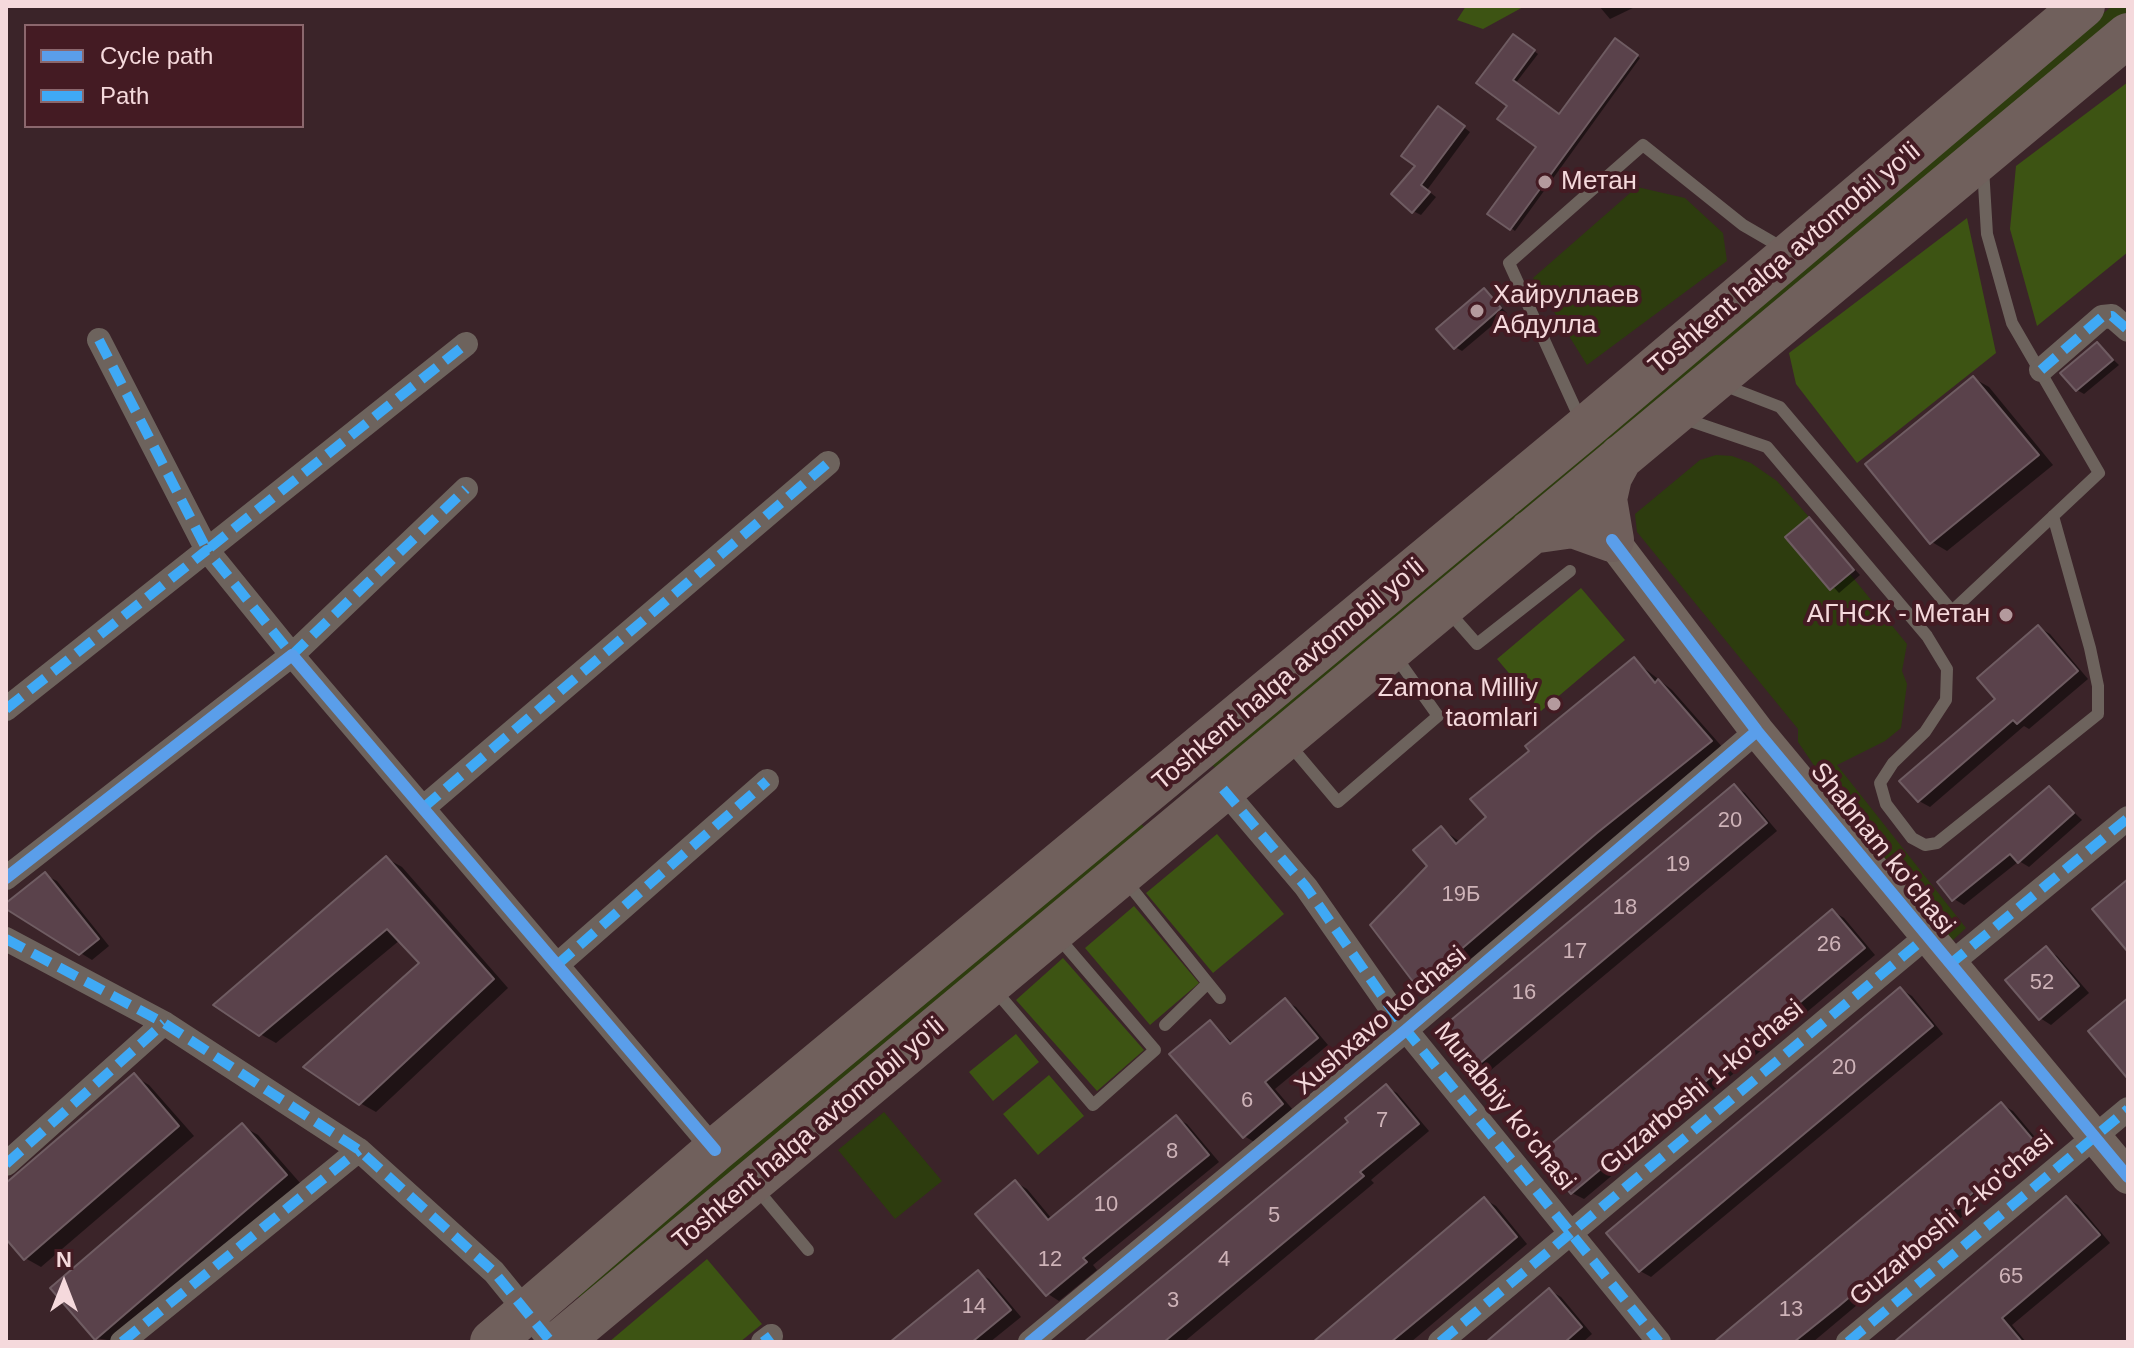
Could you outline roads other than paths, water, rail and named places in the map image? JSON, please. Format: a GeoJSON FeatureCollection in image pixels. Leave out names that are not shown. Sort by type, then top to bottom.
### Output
{"type":"FeatureCollection","features":[{"type":"Feature","properties":{"kind":"highway","name":"Toshkent halqa avtomobil yo'li"},"geometry":{"type":"LineString","coordinates":[[492,1342],[540,1327],[715,1150],[1585,428],[2083,6]]}},
{"type":"Feature","properties":{"kind":"highway","name":"Toshkent halqa avtomobil yo'li"},"geometry":{"type":"LineString","coordinates":[[560,1342],[2128,35]]}},
{"type":"Feature","properties":{"kind":"highway"},"geometry":{"type":"LineString","coordinates":[[1531,532],[1573,526],[1612,540],[1605,499],[1610,477],[1621,457]]}},
{"type":"Feature","properties":{"kind":"highway"},"geometry":{"type":"LineString","coordinates":[[1170,775],[1211,799]]}},
{"type":"Feature","properties":{"kind":"street"},"geometry":{"type":"LineString","coordinates":[[2041,370],[2102,317],[2112,316],[2128,330]]}},
{"type":"Feature","properties":{"kind":"street"},"geometry":{"type":"LineString","coordinates":[[99,340],[207,550],[292,655],[715,1150]]}},
{"type":"Feature","properties":{"kind":"street"},"geometry":{"type":"LineString","coordinates":[[6,709],[466,344]]}},
{"type":"Feature","properties":{"kind":"street"},"geometry":{"type":"LineString","coordinates":[[423,808],[828,463]]}},
{"type":"Feature","properties":{"kind":"street"},"geometry":{"type":"LineString","coordinates":[[6,878],[292,655],[466,489]]}},
{"type":"Feature","properties":{"kind":"street","name":"Shabnam ko'chasi"},"geometry":{"type":"LineString","coordinates":[[1612,540],[1757,731],[2128,1177]]}},
{"type":"Feature","properties":{"kind":"street","name":"Xushxavo ko'chasi"},"geometry":{"type":"LineString","coordinates":[[1030,1342],[1406,1030],[1757,731]]}},
{"type":"Feature","properties":{"kind":"street"},"geometry":{"type":"LineString","coordinates":[[557,965],[767,781]]}},
{"type":"Feature","properties":{"kind":"street","name":"Murabbiy ko'chasi"},"geometry":{"type":"LineString","coordinates":[[1211,799],[1306,887],[1406,1030],[1569,1235],[1659,1342]]}},
{"type":"Feature","properties":{"kind":"street"},"geometry":{"type":"LineString","coordinates":[[1949,965],[2128,818]]}},
{"type":"Feature","properties":{"kind":"street","name":"Guzarboshi 1-ko'chasi"},"geometry":{"type":"LineString","coordinates":[[1440,1342],[1926,937]]}},
{"type":"Feature","properties":{"kind":"street"},"geometry":{"type":"LineString","coordinates":[[6,939],[164,1023],[359,1150],[494,1272],[540,1327]]}},
{"type":"Feature","properties":{"kind":"street"},"geometry":{"type":"LineString","coordinates":[[6,1164],[164,1023]]}},
{"type":"Feature","properties":{"kind":"street","name":"Guzarboshi 2-ko'chasi"},"geometry":{"type":"LineString","coordinates":[[1848,1342],[2128,1109]]}},
{"type":"Feature","properties":{"kind":"street"},"geometry":{"type":"LineString","coordinates":[[122,1342],[359,1150]]}},
{"type":"Feature","properties":{"kind":"lane"},"geometry":{"type":"LineString","coordinates":[[1585,428],[1509,263],[1643,145],[1743,225],[1792,254]]}},
{"type":"Feature","properties":{"kind":"lane"},"geometry":{"type":"LineString","coordinates":[[1713,381],[1780,407],[1952,611],[2099,473],[2012,323],[1987,234],[1982,156]]}},
{"type":"Feature","properties":{"kind":"lane"},"geometry":{"type":"LineString","coordinates":[[1671,415],[1767,447],[1927,636],[1947,669],[1946,700],[1925,732],[1893,763],[1880,783],[1886,804],[1912,838],[1925,845],[1937,843],[2098,714],[2098,686],[2090,648],[2053,516]]}},
{"type":"Feature","properties":{"kind":"lane"},"geometry":{"type":"LineString","coordinates":[[1443,605],[1477,644],[1570,571]]}},
{"type":"Feature","properties":{"kind":"lane"},"geometry":{"type":"LineString","coordinates":[[1284,738],[1338,802],[1438,716],[1391,649]]}},
{"type":"Feature","properties":{"kind":"lane"},"geometry":{"type":"LineString","coordinates":[[1120,874],[1220,998]]}},
{"type":"Feature","properties":{"kind":"lane"},"geometry":{"type":"LineString","coordinates":[[989,984],[1093,1105],[1155,1050],[1053,931]]}},
{"type":"Feature","properties":{"kind":"lane"},"geometry":{"type":"LineString","coordinates":[[1165,1025],[1208,983]]}},
{"type":"Feature","properties":{"kind":"lane"},"geometry":{"type":"LineString","coordinates":[[751,1182],[808,1250]]}},
{"type":"Feature","properties":{"kind":"place","name":"Метан"},"geometry":{"type":"Point","coordinates":[1545,182]}},
{"type":"Feature","properties":{"kind":"place","name":"Хайруллаев Абдулла"},"geometry":{"type":"Point","coordinates":[1477,311]}},
{"type":"Feature","properties":{"kind":"place","name":"АГНСК - Метан"},"geometry":{"type":"Point","coordinates":[2006,615]}},
{"type":"Feature","properties":{"kind":"place","name":"Zamona Milliy taomlari"},"geometry":{"type":"Point","coordinates":[1554,704]}}]}
